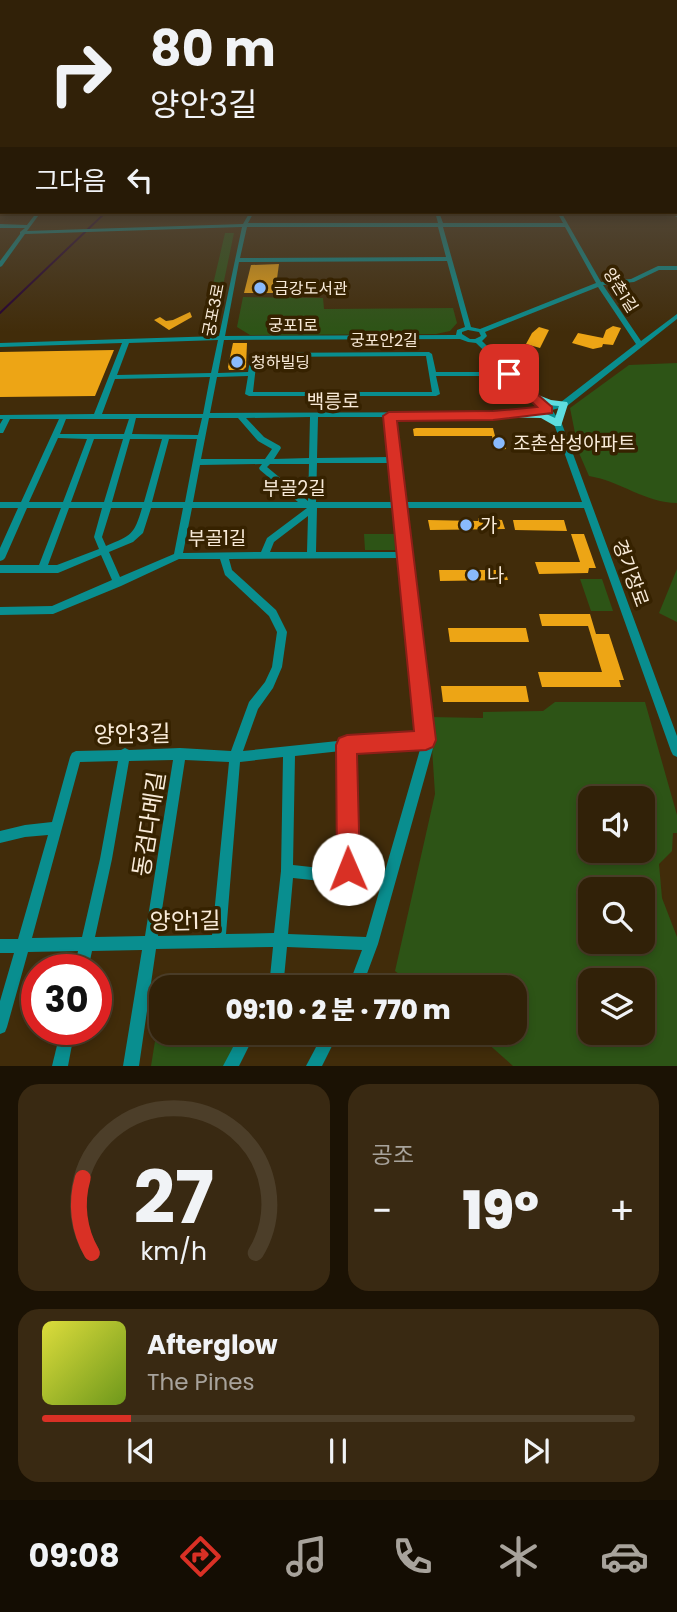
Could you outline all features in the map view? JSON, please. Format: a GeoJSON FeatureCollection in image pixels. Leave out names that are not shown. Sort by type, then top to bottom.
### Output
{"type":"FeatureCollection","features":[{"type":"Feature","properties":{"kind":"main road"},"geometry":{"type":"LineString","coordinates":[[503,415],[542,415],[557,423],[564,404],[550,403],[533,396]]}},
{"type":"Feature","properties":{"kind":"main road"},"geometry":{"type":"LineString","coordinates":[[529,412],[537,406],[533,396]]}},
{"type":"Feature","properties":{"kind":"street"},"geometry":{"type":"LineString","coordinates":[[1,261],[22,233],[40,232]]}},
{"type":"Feature","properties":{"kind":"street","name":"궁포3로"},"geometry":{"type":"LineString","coordinates":[[177,556],[243,232]]}},
{"type":"Feature","properties":{"kind":"street"},"geometry":{"type":"LineString","coordinates":[[442,232],[468,328]]}},
{"type":"Feature","properties":{"kind":"street","name":"양촌1길"},"geometry":{"type":"LineString","coordinates":[[572,232],[599,284],[640,345]]}},
{"type":"Feature","properties":{"kind":"street"},"geometry":{"type":"LineString","coordinates":[[237,260],[448,259]]}},
{"type":"Feature","properties":{"kind":"street"},"geometry":{"type":"LineString","coordinates":[[460,337],[459,331],[468,328],[481,331],[599,284],[632,281],[658,268],[677,268]]}},
{"type":"Feature","properties":{"kind":"street","name":"백릉로"},"geometry":{"type":"LineString","coordinates":[[4,417],[503,415],[548,410],[564,404],[677,316]]}},
{"type":"Feature","properties":{"kind":"street"},"geometry":{"type":"LineString","coordinates":[[478,341],[484,337],[481,331]]}},
{"type":"Feature","properties":{"kind":"street","name":"궁포1로"},"geometry":{"type":"LineString","coordinates":[[0,345],[223,338],[460,337],[478,341]]}},
{"type":"Feature","properties":{"kind":"street"},"geometry":{"type":"LineString","coordinates":[[341,339],[341,355]]}},
{"type":"Feature","properties":{"kind":"street","name":"경기장로"},"geometry":{"type":"LineString","coordinates":[[478,341],[548,410],[557,423],[677,751]]}},
{"type":"Feature","properties":{"kind":"street"},"geometry":{"type":"LineString","coordinates":[[97,417],[127,342]]}},
{"type":"Feature","properties":{"kind":"street","name":"궁포안2길"},"geometry":{"type":"LineString","coordinates":[[252,374],[254,355],[429,354],[432,374]]}},
{"type":"Feature","properties":{"kind":"street"},"geometry":{"type":"LineString","coordinates":[[114,377],[214,377],[252,374],[248,394],[436,394],[432,374],[509,374]]}},
{"type":"Feature","properties":{"kind":"street"},"geometry":{"type":"LineString","coordinates":[[0,558],[64,416]]}},
{"type":"Feature","properties":{"kind":"street"},"geometry":{"type":"LineString","coordinates":[[241,416],[261,439],[277,448],[263,468],[311,505]]}},
{"type":"Feature","properties":{"kind":"street"},"geometry":{"type":"LineString","coordinates":[[311,555],[314,416]]}},
{"type":"Feature","properties":{"kind":"street"},"geometry":{"type":"LineString","coordinates":[[359,975],[371,944],[426,748],[389,416]]}},
{"type":"Feature","properties":{"kind":"street"},"geometry":{"type":"LineString","coordinates":[[0,431],[4,417]]}},
{"type":"Feature","properties":{"kind":"street"},"geometry":{"type":"LineString","coordinates":[[118,583],[98,537],[133,417]]}},
{"type":"Feature","properties":{"kind":"street"},"geometry":{"type":"LineString","coordinates":[[55,436],[202,437]]}},
{"type":"Feature","properties":{"kind":"street"},"geometry":{"type":"LineString","coordinates":[[42,570],[91,437]]}},
{"type":"Feature","properties":{"kind":"street"},"geometry":{"type":"LineString","coordinates":[[0,569],[58,569],[130,540],[140,531],[166,437]]}},
{"type":"Feature","properties":{"kind":"street"},"geometry":{"type":"LineString","coordinates":[[198,462],[394,460]]}},
{"type":"Feature","properties":{"kind":"street","name":"부골2길"},"geometry":{"type":"LineString","coordinates":[[0,505],[588,505]]}},
{"type":"Feature","properties":{"kind":"street"},"geometry":{"type":"LineString","coordinates":[[265,555],[270,540],[311,505]]}},
{"type":"Feature","properties":{"kind":"street","name":"부골1길"},"geometry":{"type":"LineString","coordinates":[[0,611],[53,610],[177,556],[404,555]]}},
{"type":"Feature","properties":{"kind":"street"},"geometry":{"type":"LineString","coordinates":[[218,942],[235,757],[253,706],[269,685],[277,667],[282,632],[274,613],[228,572],[224,557]]}},
{"type":"Feature","properties":{"kind":"street","name":"양안3길"},"geometry":{"type":"LineString","coordinates":[[0,1027],[4,1000],[76,757],[180,754],[235,757],[426,740]]}},
{"type":"Feature","properties":{"kind":"street"},"geometry":{"type":"LineString","coordinates":[[287,871],[340,877],[348,869],[347,745]]}},
{"type":"Feature","properties":{"kind":"street"},"geometry":{"type":"LineString","coordinates":[[277,975],[287,871],[289,751]]}},
{"type":"Feature","properties":{"kind":"street"},"geometry":{"type":"LineString","coordinates":[[84,954],[106,859],[125,754]]}},
{"type":"Feature","properties":{"kind":"street","name":"동검다메길"},"geometry":{"type":"LineString","coordinates":[[131,1066],[180,754]]}},
{"type":"Feature","properties":{"kind":"street"},"geometry":{"type":"LineString","coordinates":[[0,837],[55,828]]}},
{"type":"Feature","properties":{"kind":"street","name":"양안1길"},"geometry":{"type":"LineString","coordinates":[[0,946],[87,942],[279,940],[371,944]]}},
{"type":"Feature","properties":{"kind":"street"},"geometry":{"type":"LineString","coordinates":[[60,1066],[65,1045]]}},
{"type":"Feature","properties":{"kind":"street"},"geometry":{"type":"LineString","coordinates":[[231,1066],[242,1045]]}},
{"type":"Feature","properties":{"kind":"street"},"geometry":{"type":"LineString","coordinates":[[314,1066],[324,1045]]}},
{"type":"Feature","properties":{"kind":"green space"},"geometry":{"type":"Polygon","coordinates":[[[225,233],[234,233],[214,329],[202,332],[225,233]]]}},
{"type":"Feature","properties":{"kind":"green space"},"geometry":{"type":"Polygon","coordinates":[[[243,297],[323,298],[324,309],[453,308],[457,323],[450,331],[436,334],[250,335],[237,327],[243,297]]]}},
{"type":"Feature","properties":{"kind":"green space"},"geometry":{"type":"Polygon","coordinates":[[[677,363],[677,503],[644,496],[589,476],[579,453],[570,408],[629,365],[677,363]]]}},
{"type":"Feature","properties":{"kind":"green space"},"geometry":{"type":"Polygon","coordinates":[[[364,534],[394,534],[396,550],[365,550],[364,534]]]}},
{"type":"Feature","properties":{"kind":"green space"},"geometry":{"type":"Polygon","coordinates":[[[677,569],[677,622],[659,613],[677,569]]]}},
{"type":"Feature","properties":{"kind":"green space"},"geometry":{"type":"Polygon","coordinates":[[[580,579],[602,579],[613,611],[591,611],[580,579]]]}},
{"type":"Feature","properties":{"kind":"green space"},"geometry":{"type":"Polygon","coordinates":[[[555,702],[645,702],[677,815],[677,833],[673,833],[672,851],[659,864],[662,898],[677,937],[677,1066],[513,1066],[489,1045],[527,1045],[527,975],[400,975],[395,971],[435,794],[430,717],[483,718],[483,712],[543,711],[555,702]]]}},
{"type":"Feature","properties":{"kind":"green space"},"geometry":{"type":"Polygon","coordinates":[[[154,1045],[237,1045],[225,1066],[151,1066],[154,1045]]]}},
{"type":"Feature","properties":{"kind":"building"},"geometry":{"type":"Polygon","coordinates":[[[279,264],[275,293],[244,293],[251,265],[279,264]]]}},
{"type":"Feature","properties":{"kind":"building"},"geometry":{"type":"Polygon","coordinates":[[[190,312],[192,317],[169,330],[154,320],[160,317],[166,321],[173,320],[190,312]]]}},
{"type":"Feature","properties":{"kind":"building"},"geometry":{"type":"Polygon","coordinates":[[[613,326],[621,328],[613,345],[603,344],[602,347],[593,349],[572,343],[578,333],[603,338],[606,330],[613,326]]]}},
{"type":"Feature","properties":{"kind":"building"},"geometry":{"type":"Polygon","coordinates":[[[539,327],[549,330],[540,348],[526,344],[532,333],[539,327]]]}},
{"type":"Feature","properties":{"kind":"building"},"geometry":{"type":"Polygon","coordinates":[[[233,343],[247,343],[246,367],[243,370],[229,370],[233,343]]]}},
{"type":"Feature","properties":{"kind":"building"},"geometry":{"type":"Polygon","coordinates":[[[114,350],[95,396],[0,397],[0,352],[114,350]]]}},
{"type":"Feature","properties":{"kind":"building","name":"조촌삼성아파트"},"geometry":{"type":"Polygon","coordinates":[[[493,428],[495,436],[503,436],[506,449],[495,450],[492,436],[414,436],[413,429],[493,428]]]}},
{"type":"Feature","properties":{"kind":"building","name":"가"},"geometry":{"type":"Polygon","coordinates":[[[478,518],[502,520],[505,529],[430,530],[428,520],[478,521],[478,518]]]}},
{"type":"Feature","properties":{"kind":"building"},"geometry":{"type":"Polygon","coordinates":[[[513,520],[564,520],[567,531],[515,530],[513,520]]]}},
{"type":"Feature","properties":{"kind":"building"},"geometry":{"type":"Polygon","coordinates":[[[571,534],[584,534],[596,568],[589,568],[588,573],[539,574],[535,562],[580,562],[571,534]]]}},
{"type":"Feature","properties":{"kind":"building","name":"나"},"geometry":{"type":"Polygon","coordinates":[[[439,570],[505,570],[508,580],[440,581],[439,570]]]}},
{"type":"Feature","properties":{"kind":"building"},"geometry":{"type":"Polygon","coordinates":[[[539,614],[590,614],[596,634],[609,634],[624,680],[619,680],[621,687],[542,687],[538,672],[602,672],[588,626],[542,626],[539,614]]]}},
{"type":"Feature","properties":{"kind":"building"},"geometry":{"type":"Polygon","coordinates":[[[448,628],[526,628],[529,642],[450,642],[448,628]]]}},
{"type":"Feature","properties":{"kind":"building"},"geometry":{"type":"Polygon","coordinates":[[[441,686],[526,686],[529,702],[443,702],[441,686]]]}},
{"type":"Feature","properties":{"kind":"waterway"},"geometry":{"type":"LineString","coordinates":[[0,313],[85,232]]}},
{"type":"Feature","properties":{"kind":"place","name":"금강도서관"},"geometry":{"type":"Point","coordinates":[260,288]}},
{"type":"Feature","properties":{"kind":"place","name":"청하빌딩"},"geometry":{"type":"Point","coordinates":[237,362]}},
{"type":"Feature","properties":{"kind":"place","name":"조촌삼성아파트"},"geometry":{"type":"Point","coordinates":[499,443]}},
{"type":"Feature","properties":{"kind":"place","name":"가"},"geometry":{"type":"Point","coordinates":[466,525]}},
{"type":"Feature","properties":{"kind":"place","name":"나"},"geometry":{"type":"Point","coordinates":[473,575]}},
{"type":"Feature","properties":{"kind":"route"},"geometry":{"type":"LineString","coordinates":[[348,869],[347,745],[426,740],[389,416],[493,415],[548,410],[509,374]]}}]}
